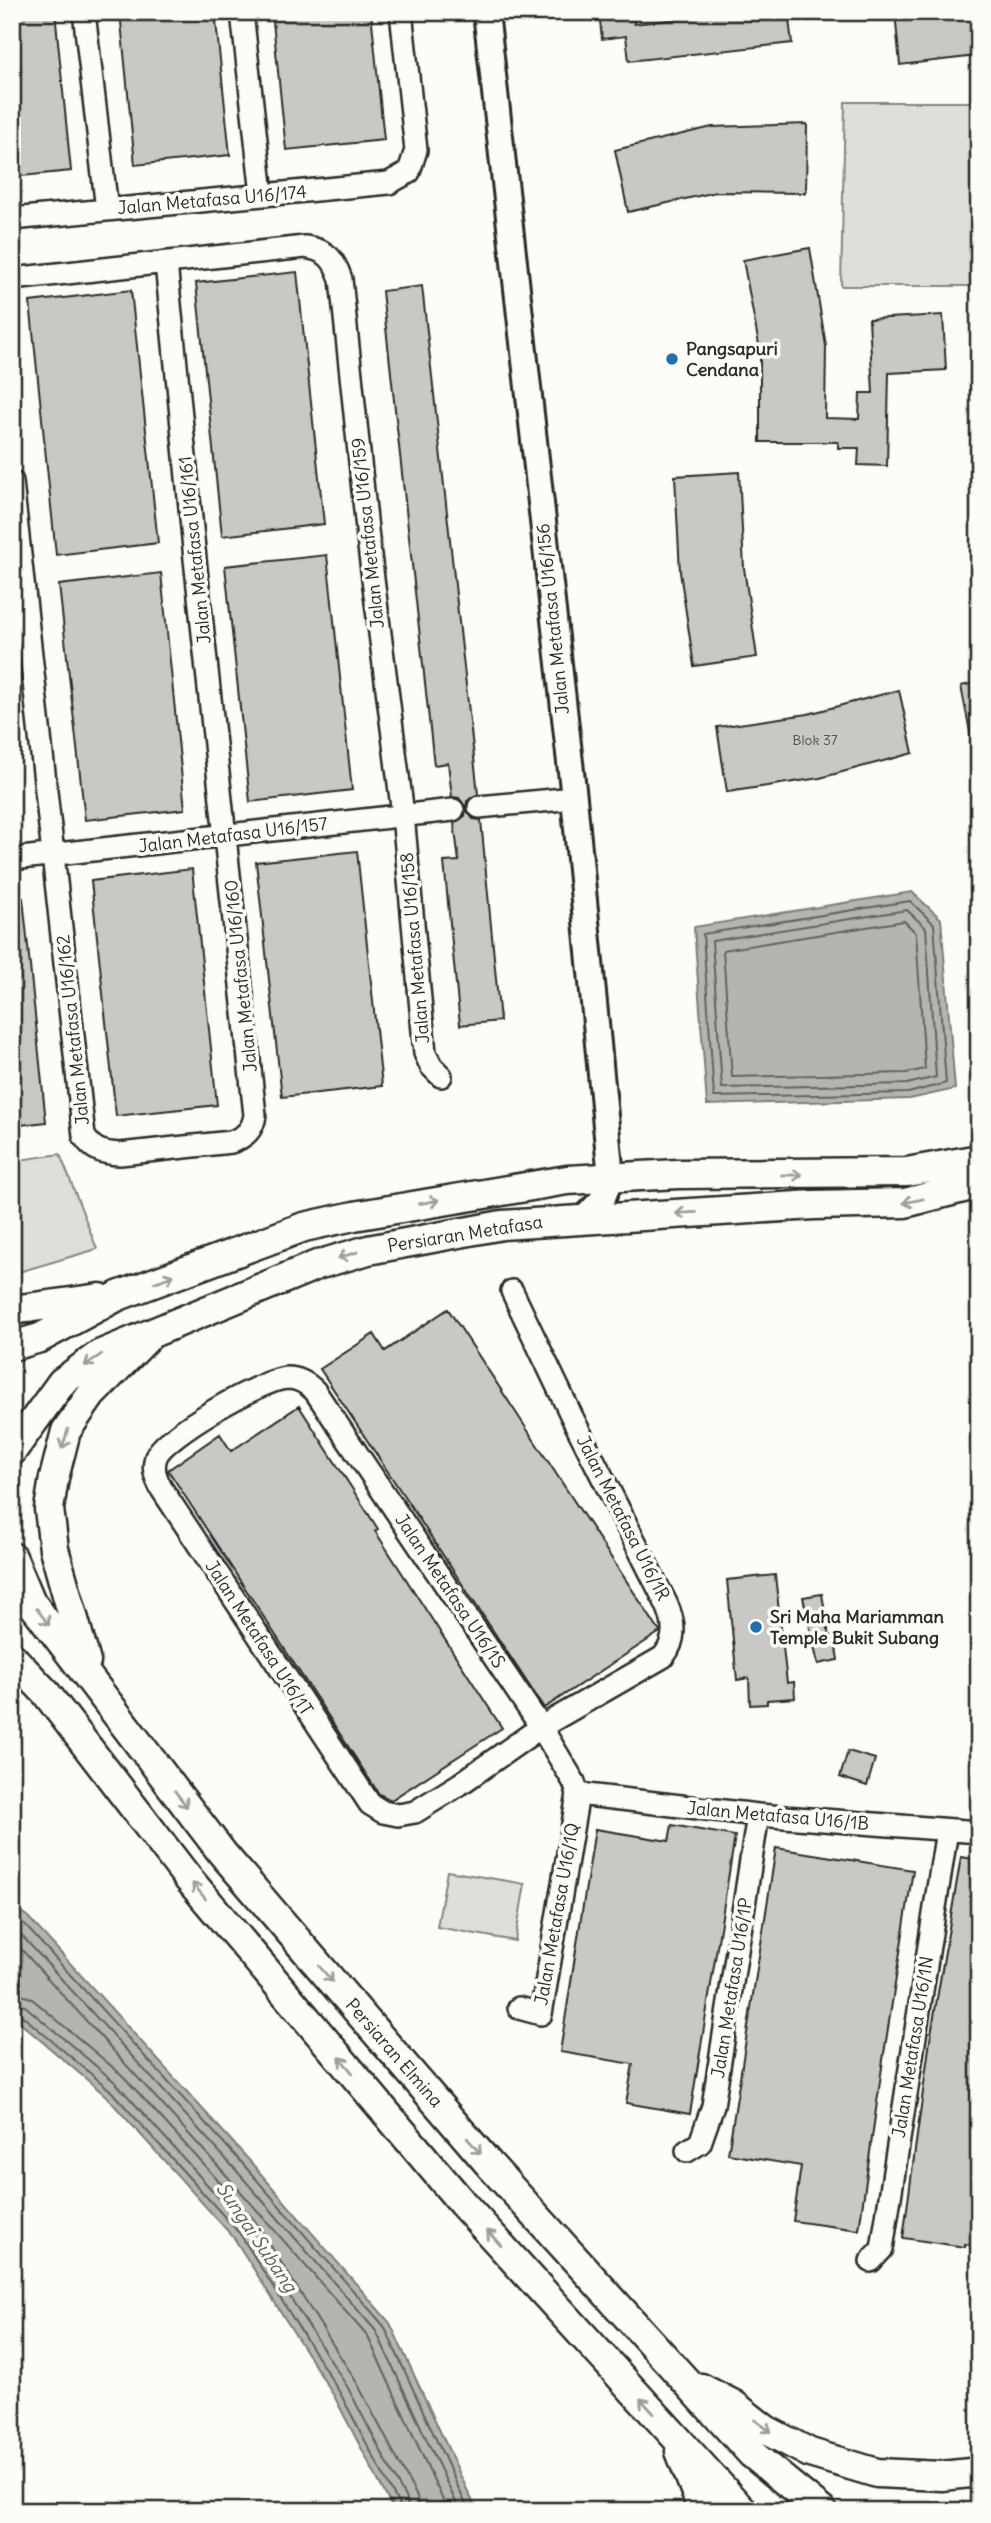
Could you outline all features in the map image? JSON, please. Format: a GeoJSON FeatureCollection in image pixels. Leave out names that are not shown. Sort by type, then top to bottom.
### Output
{"type":"FeatureCollection","features":[{"type":"Feature","properties":{"kind":"main road","name":"Persiaran Metafasa"},"geometry":{"type":"LineString","coordinates":[[12,1346],[40,1338],[118,1296],[304,1227],[365,1213],[567,1180],[907,1172],[979,1158]]}},
{"type":"Feature","properties":{"kind":"main road","name":"Persiaran Metafasa"},"geometry":{"type":"LineString","coordinates":[[12,1451],[62,1382],[99,1354],[317,1265],[368,1250],[502,1225],[814,1205],[905,1203],[979,1184]]}},
{"type":"Feature","properties":{"kind":"main road"},"geometry":{"type":"LineString","coordinates":[[12,1310],[118,1296]]}},
{"type":"Feature","properties":{"kind":"main road"},"geometry":{"type":"LineString","coordinates":[[92,1681],[54,1549],[49,1509],[54,1478],[66,1431],[91,1395],[154,1331]]}},
{"type":"Feature","properties":{"kind":"main road","name":"Persiaran Elmina"},"geometry":{"type":"LineString","coordinates":[[12,1557],[31,1602],[231,1864],[489,2164],[752,2454],[822,2511]]}},
{"type":"Feature","properties":{"kind":"main road"},"geometry":{"type":"LineString","coordinates":[[12,1657],[46,1693],[187,1877],[463,2204],[743,2511]]}},
{"type":"Feature","properties":{"kind":"main road"},"geometry":{"type":"LineString","coordinates":[[684,2378],[734,2405],[766,2430],[810,2453],[877,2473],[942,2476],[979,2472]]}},
{"type":"Feature","properties":{"kind":"main road"},"geometry":{"type":"LineString","coordinates":[[673,2434],[703,2511]]}},
{"type":"Feature","properties":{"kind":"street"},"geometry":{"type":"LineString","coordinates":[[84,12],[107,210]]}},
{"type":"Feature","properties":{"kind":"street"},"geometry":{"type":"LineString","coordinates":[[242,12],[262,195]]}},
{"type":"Feature","properties":{"kind":"street","name":"Jalan Metafasa U16/174"},"geometry":{"type":"LineString","coordinates":[[12,219],[389,183],[409,172],[416,150],[401,12]]}},
{"type":"Feature","properties":{"kind":"street","name":"Jalan Metafasa U16/156"},"geometry":{"type":"LineString","coordinates":[[486,12],[574,798],[611,1177]]}},
{"type":"Feature","properties":{"kind":"street","name":"Jalan Metafasa U16/159"},"geometry":{"type":"LineString","coordinates":[[166,263],[305,247],[328,253],[337,265],[341,279],[368,539],[403,815]]}},
{"type":"Feature","properties":{"kind":"street"},"geometry":{"type":"LineString","coordinates":[[12,279],[166,263]]}},
{"type":"Feature","properties":{"kind":"street","name":"Jalan Metafasa U16/161"},"geometry":{"type":"LineString","coordinates":[[166,263],[195,559],[227,836]]}},
{"type":"Feature","properties":{"kind":"street"},"geometry":{"type":"LineString","coordinates":[[12,482],[54,855]]}},
{"type":"Feature","properties":{"kind":"street"},"geometry":{"type":"LineString","coordinates":[[479,807],[574,798]]}},
{"type":"Feature","properties":{"kind":"street","name":"Jalan Metafasa U16/157"},"geometry":{"type":"LineString","coordinates":[[12,859],[453,810]]}},
{"type":"Feature","properties":{"kind":"street","name":"Jalan Metafasa U16/158"},"geometry":{"type":"LineString","coordinates":[[403,815],[425,1053],[431,1066],[441,1076]]}},
{"type":"Feature","properties":{"kind":"street","name":"Jalan Metafasa U16/160"},"geometry":{"type":"LineString","coordinates":[[227,836],[255,1115]]}},
{"type":"Feature","properties":{"kind":"street","name":"Jalan Metafasa U16/162"},"geometry":{"type":"LineString","coordinates":[[54,855],[85,1136],[90,1147],[120,1154],[231,1142],[243,1138],[250,1131],[255,1115]]}},
{"type":"Feature","properties":{"kind":"street"},"geometry":{"type":"LineString","coordinates":[[611,1177],[620,1200],[639,1216]]}},
{"type":"Feature","properties":{"kind":"street"},"geometry":{"type":"LineString","coordinates":[[585,1218],[602,1200],[611,1177]]}},
{"type":"Feature","properties":{"kind":"street","name":"Jalan Metafasa U16/1R"},"geometry":{"type":"LineString","coordinates":[[512,1291],[673,1618],[672,1647],[663,1657],[541,1727]]}},
{"type":"Feature","properties":{"kind":"street","name":"Jalan Metafasa U16/1T"},"geometry":{"type":"LineString","coordinates":[[315,1391],[307,1383],[297,1379],[274,1380],[212,1411],[163,1446],[156,1456],[154,1468],[161,1488],[369,1804],[383,1812],[398,1815],[415,1812],[541,1727]]}},
{"type":"Feature","properties":{"kind":"street","name":"Jalan Metafasa U16/1S"},"geometry":{"type":"LineString","coordinates":[[315,1391],[541,1727],[574,1782],[578,1794]]}},
{"type":"Feature","properties":{"kind":"street","name":"Jalan Metafasa U16/1B"},"geometry":{"type":"LineString","coordinates":[[578,1794],[758,1815],[979,1832]]}},
{"type":"Feature","properties":{"kind":"street","name":"Jalan Metafasa U16/1Q"},"geometry":{"type":"LineString","coordinates":[[519,2008],[541,2014],[578,1794]]}},
{"type":"Feature","properties":{"kind":"street","name":"Jalan Metafasa U16/1P"},"geometry":{"type":"LineString","coordinates":[[687,2151],[700,2143],[713,2106],[758,1815]]}},
{"type":"Feature","properties":{"kind":"street","name":"Jalan Metafasa U16/1N"},"geometry":{"type":"LineString","coordinates":[[871,2261],[882,2249],[947,1830]]}},
{"type":"Feature","properties":{"kind":"shaded area"},"geometry":{"type":"Polygon","coordinates":[[[845,102],[979,102],[979,286],[841,286],[845,102]]]}},
{"type":"Feature","properties":{"kind":"shaded area"},"geometry":{"type":"Polygon","coordinates":[[[60,1154],[97,1249],[12,1274],[12,1161],[60,1154]]]}},
{"type":"Feature","properties":{"kind":"shaded area"},"geometry":{"type":"Polygon","coordinates":[[[447,1871],[525,1884],[515,1941],[437,1927],[447,1871]]]}},
{"type":"Feature","properties":{"kind":"water"},"geometry":{"type":"Polygon","coordinates":[[[912,892],[941,919],[955,1089],[910,1099],[707,1105],[694,927],[912,892]]]}},
{"type":"Feature","properties":{"kind":"water","name":"Sungai Subang"},"geometry":{"type":"Polygon","coordinates":[[[12,1905],[28,1917],[247,2158],[390,2323],[477,2511],[394,2511],[334,2396],[234,2238],[105,2095],[12,2016],[12,1905]]]}},
{"type":"Feature","properties":{"kind":"building"},"geometry":{"type":"Polygon","coordinates":[[[14,12],[55,12],[71,171],[12,177],[12,74],[21,74],[14,12]]]}},
{"type":"Feature","properties":{"kind":"building"},"geometry":{"type":"Polygon","coordinates":[[[120,12],[215,12],[230,155],[135,165],[120,12]]]}},
{"type":"Feature","properties":{"kind":"building"},"geometry":{"type":"Polygon","coordinates":[[[272,12],[371,12],[384,140],[286,150],[272,12]]]}},
{"type":"Feature","properties":{"kind":"building"},"geometry":{"type":"Polygon","coordinates":[[[599,12],[633,12],[634,24],[740,12],[788,12],[792,43],[629,61],[626,36],[602,39],[599,12]]]}},
{"type":"Feature","properties":{"kind":"building"},"geometry":{"type":"Polygon","coordinates":[[[895,12],[972,12],[976,56],[900,65],[895,12]]]}},
{"type":"Feature","properties":{"kind":"building"},"geometry":{"type":"Polygon","coordinates":[[[807,124],[806,193],[716,192],[628,212],[615,150],[712,127],[807,124]]]}},
{"type":"Feature","properties":{"kind":"building"},"geometry":{"type":"Polygon","coordinates":[[[810,248],[826,346],[825,418],[859,419],[860,393],[873,393],[869,319],[943,315],[946,370],[889,373],[887,466],[858,465],[859,448],[838,448],[838,442],[760,442],[760,350],[743,260],[810,248]]]}},
{"type":"Feature","properties":{"kind":"building"},"geometry":{"type":"Polygon","coordinates":[[[297,272],[324,524],[222,536],[196,283],[297,272]]]}},
{"type":"Feature","properties":{"kind":"building"},"geometry":{"type":"Polygon","coordinates":[[[422,286],[478,794],[467,801],[466,809],[473,819],[481,820],[500,1021],[460,1025],[444,862],[459,861],[454,823],[465,816],[466,808],[459,798],[452,797],[448,763],[434,765],[382,291],[422,286]]]}},
{"type":"Feature","properties":{"kind":"building"},"geometry":{"type":"Polygon","coordinates":[[[131,290],[158,543],[56,555],[30,302],[131,290]]]}},
{"type":"Feature","properties":{"kind":"building"},"geometry":{"type":"Polygon","coordinates":[[[739,472],[744,568],[757,657],[694,666],[680,572],[675,476],[739,472]]]}},
{"type":"Feature","properties":{"kind":"building"},"geometry":{"type":"Polygon","coordinates":[[[327,555],[352,790],[250,802],[225,566],[327,555]]]}},
{"type":"Feature","properties":{"kind":"building"},"geometry":{"type":"Polygon","coordinates":[[[161,573],[185,809],[85,820],[59,585],[161,573]]]}},
{"type":"Feature","properties":{"kind":"building"},"geometry":{"type":"Polygon","coordinates":[[[979,682],[979,741],[972,742],[961,686],[979,682]]]}},
{"type":"Feature","properties":{"kind":"building"},"geometry":{"type":"Polygon","coordinates":[[[899,690],[913,753],[820,778],[727,792],[717,727],[808,714],[899,690]]]}},
{"type":"Feature","properties":{"kind":"building"},"geometry":{"type":"Polygon","coordinates":[[[357,851],[382,1086],[282,1097],[256,862],[357,851]]]}},
{"type":"Feature","properties":{"kind":"building"},"geometry":{"type":"Polygon","coordinates":[[[192,869],[217,1105],[116,1116],[91,881],[192,869]]]}},
{"type":"Feature","properties":{"kind":"building"},"geometry":{"type":"Polygon","coordinates":[[[12,898],[23,898],[46,1122],[12,1126],[12,898]]]}},
{"type":"Feature","properties":{"kind":"building"},"geometry":{"type":"Polygon","coordinates":[[[448,1309],[660,1632],[544,1708],[320,1369],[374,1334],[385,1351],[448,1309]]]}},
{"type":"Feature","properties":{"kind":"building"},"geometry":{"type":"Polygon","coordinates":[[[299,1406],[378,1529],[375,1531],[502,1728],[391,1800],[379,1794],[168,1470],[220,1434],[231,1451],[299,1406]]]}},
{"type":"Feature","properties":{"kind":"building","name":"Sri Maha Mariamman Temple Bukit Subang"},"geometry":{"type":"Polygon","coordinates":[[[775,1575],[787,1683],[794,1682],[795,1698],[767,1700],[767,1704],[750,1705],[749,1678],[737,1680],[727,1580],[775,1575]]]}},
{"type":"Feature","properties":{"kind":"building"},"geometry":{"type":"Polygon","coordinates":[[[822,1594],[829,1636],[834,1635],[838,1660],[818,1664],[803,1597],[822,1594]]]}},
{"type":"Feature","properties":{"kind":"building"},"geometry":{"type":"Polygon","coordinates":[[[848,1751],[875,1759],[867,1786],[840,1777],[848,1751]]]}},
{"type":"Feature","properties":{"kind":"building"},"geometry":{"type":"Polygon","coordinates":[[[672,1825],[735,1836],[690,2114],[626,2103],[633,2064],[560,2052],[595,1829],[669,1841],[672,1825]]]}},
{"type":"Feature","properties":{"kind":"building"},"geometry":{"type":"Polygon","coordinates":[[[776,1848],[913,1870],[859,2230],[793,2221],[801,2166],[728,2154],[776,1848]]]}},
{"type":"Feature","properties":{"kind":"building"},"geometry":{"type":"Polygon","coordinates":[[[961,1857],[979,1860],[979,2146],[976,2167],[979,2167],[979,2246],[965,2244],[965,2247],[903,2238],[930,2040],[961,1857]]]}},
{"type":"Feature","properties":{"kind":"place","name":"Pangsapuri Cendana"},"geometry":{"type":"Point","coordinates":[672,359]}},
{"type":"Feature","properties":{"kind":"place","name":"Sri Maha Mariamman Temple Bukit Subang"},"geometry":{"type":"Point","coordinates":[756,1627]}}]}
